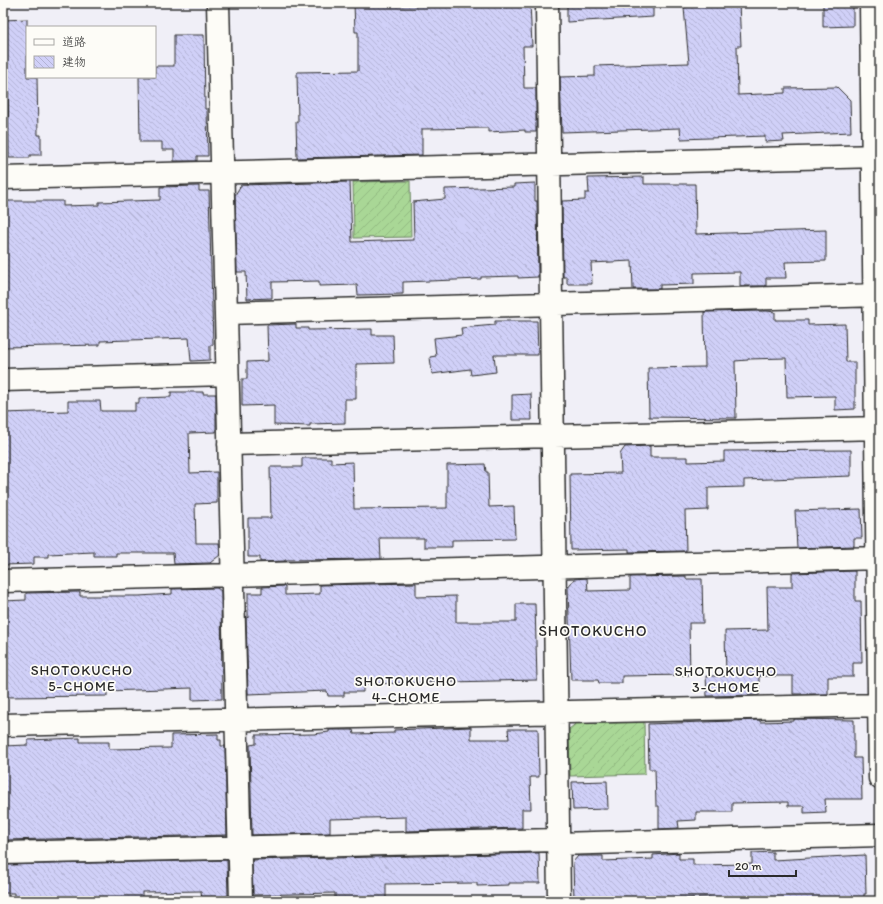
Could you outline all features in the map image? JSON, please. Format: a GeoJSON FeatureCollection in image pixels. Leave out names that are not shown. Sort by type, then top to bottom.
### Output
{"type":"FeatureCollection","features":[{"type":"Feature","properties":{"kind":"street"},"geometry":{"type":"LineString","coordinates":[[218,3],[241,901]]}},
{"type":"Feature","properties":{"kind":"street"},"geometry":{"type":"LineString","coordinates":[[547,3],[559,901]]}},
{"type":"Feature","properties":{"kind":"street"},"geometry":{"type":"LineString","coordinates":[[871,3],[876,156],[880,778]]}},
{"type":"Feature","properties":{"kind":"street"},"geometry":{"type":"LineString","coordinates":[[3,178],[876,156]]}},
{"type":"Feature","properties":{"kind":"street"},"geometry":{"type":"LineString","coordinates":[[226,313],[877,295]]}},
{"type":"Feature","properties":{"kind":"street"},"geometry":{"type":"LineString","coordinates":[[3,380],[227,374]]}},
{"type":"Feature","properties":{"kind":"street"},"geometry":{"type":"LineString","coordinates":[[229,444],[878,428]]}},
{"type":"Feature","properties":{"kind":"street"},"geometry":{"type":"LineString","coordinates":[[3,581],[879,558]]}},
{"type":"Feature","properties":{"kind":"street"},"geometry":{"type":"LineString","coordinates":[[3,725],[880,705]]}},
{"type":"Feature","properties":{"kind":"street"},"geometry":{"type":"LineString","coordinates":[[3,853],[880,835]]}},
{"type":"Feature","properties":{"kind":"green space"},"geometry":{"type":"Polygon","coordinates":[[[410,181],[411,237],[354,238],[353,182],[410,181]]]}},
{"type":"Feature","properties":{"kind":"green space"},"geometry":{"type":"Polygon","coordinates":[[[644,721],[645,774],[570,776],[569,729],[578,722],[644,721]]]}},
{"type":"Feature","properties":{"kind":"building"},"geometry":{"type":"Polygon","coordinates":[[[354,3],[388,3],[388,6],[444,5],[444,3],[530,3],[532,46],[523,46],[524,88],[536,88],[536,132],[525,132],[525,130],[488,132],[488,128],[422,129],[422,155],[297,158],[297,72],[358,71],[358,32],[355,32],[354,3]]]}},
{"type":"Feature","properties":{"kind":"building"},"geometry":{"type":"Polygon","coordinates":[[[567,3],[653,3],[653,17],[567,22],[567,3]]]}},
{"type":"Feature","properties":{"kind":"building"},"geometry":{"type":"Polygon","coordinates":[[[691,3],[739,3],[741,46],[737,46],[738,95],[785,93],[785,88],[837,87],[850,100],[851,132],[783,135],[784,141],[765,142],[765,136],[681,139],[680,128],[562,132],[560,77],[595,76],[595,66],[689,63],[684,8],[691,3]]]}},
{"type":"Feature","properties":{"kind":"building"},"geometry":{"type":"Polygon","coordinates":[[[823,3],[853,3],[853,26],[823,27],[823,3]]]}},
{"type":"Feature","properties":{"kind":"building"},"geometry":{"type":"Polygon","coordinates":[[[27,19],[26,78],[37,78],[38,135],[41,135],[41,155],[30,155],[30,158],[9,158],[8,79],[3,79],[3,20],[27,19]]]}},
{"type":"Feature","properties":{"kind":"building"},"geometry":{"type":"Polygon","coordinates":[[[174,35],[204,35],[205,109],[207,109],[208,156],[197,156],[197,161],[174,161],[174,150],[162,150],[162,142],[140,142],[139,78],[156,78],[156,66],[174,66],[174,35]]]}},
{"type":"Feature","properties":{"kind":"building"},"geometry":{"type":"Polygon","coordinates":[[[644,177],[644,184],[695,184],[696,234],[826,230],[826,261],[785,262],[786,278],[766,278],[766,286],[740,286],[740,272],[694,273],[694,284],[660,285],[660,289],[633,289],[632,261],[591,263],[592,284],[567,284],[567,277],[563,277],[562,201],[585,200],[585,193],[589,193],[588,178],[644,177]]]}},
{"type":"Feature","properties":{"kind":"building"},"geometry":{"type":"Polygon","coordinates":[[[350,182],[352,242],[414,240],[413,202],[445,199],[445,189],[514,187],[514,184],[535,183],[535,201],[537,201],[538,277],[481,277],[481,279],[403,282],[403,294],[358,295],[357,285],[319,286],[319,281],[272,282],[272,298],[247,299],[246,272],[237,272],[235,195],[241,185],[350,182]]]}},
{"type":"Feature","properties":{"kind":"building"},"geometry":{"type":"Polygon","coordinates":[[[199,186],[199,191],[209,191],[213,345],[210,345],[210,360],[191,361],[189,338],[100,341],[100,345],[3,347],[3,201],[63,201],[63,206],[99,205],[99,202],[160,200],[160,187],[199,186]]]}},
{"type":"Feature","properties":{"kind":"building"},"geometry":{"type":"Polygon","coordinates":[[[704,312],[775,312],[775,320],[808,320],[808,325],[845,324],[846,362],[855,362],[855,409],[835,410],[835,396],[787,397],[786,358],[748,359],[735,361],[736,418],[649,417],[648,368],[705,367],[704,312]]]}},
{"type":"Feature","properties":{"kind":"building"},"geometry":{"type":"Polygon","coordinates":[[[495,321],[537,321],[538,355],[494,355],[496,372],[471,375],[470,369],[432,374],[430,357],[436,356],[434,338],[462,335],[461,328],[495,325],[495,321]]]}},
{"type":"Feature","properties":{"kind":"building"},"geometry":{"type":"Polygon","coordinates":[[[296,324],[296,328],[308,328],[308,330],[372,329],[372,335],[393,335],[394,363],[356,364],[356,399],[345,399],[345,423],[310,424],[310,426],[274,425],[274,405],[242,406],[242,379],[247,379],[247,362],[268,361],[267,325],[296,324]]]}},
{"type":"Feature","properties":{"kind":"building"},"geometry":{"type":"Polygon","coordinates":[[[171,392],[203,392],[203,394],[216,394],[216,432],[189,433],[190,473],[217,472],[217,503],[195,504],[196,543],[219,543],[220,555],[210,563],[174,564],[173,553],[116,553],[116,556],[94,556],[94,552],[48,554],[48,557],[34,557],[34,564],[3,565],[3,413],[68,411],[68,401],[100,401],[101,411],[135,411],[135,403],[139,403],[139,398],[171,397],[171,392]]]}},
{"type":"Feature","properties":{"kind":"building"},"geometry":{"type":"Polygon","coordinates":[[[531,394],[532,420],[512,420],[512,395],[531,394]]]}},
{"type":"Feature","properties":{"kind":"building"},"geometry":{"type":"Polygon","coordinates":[[[650,446],[650,457],[688,457],[688,462],[724,461],[724,451],[851,450],[851,476],[744,480],[744,487],[708,488],[708,510],[685,511],[686,551],[629,552],[629,549],[571,550],[570,474],[621,473],[620,454],[625,447],[650,446]]]}},
{"type":"Feature","properties":{"kind":"building"},"geometry":{"type":"Polygon","coordinates":[[[302,458],[331,458],[331,463],[353,462],[354,509],[447,508],[447,465],[485,464],[486,472],[488,472],[489,507],[514,506],[515,539],[452,540],[452,547],[424,547],[424,538],[380,538],[381,559],[285,560],[260,562],[260,557],[248,557],[248,518],[271,518],[270,467],[302,467],[302,458]]]}},
{"type":"Feature","properties":{"kind":"building"},"geometry":{"type":"Polygon","coordinates":[[[861,509],[862,538],[854,538],[854,546],[797,548],[795,511],[861,509]]]}},
{"type":"Feature","properties":{"kind":"building"},"geometry":{"type":"Polygon","coordinates":[[[855,571],[855,601],[861,601],[862,663],[853,663],[853,677],[828,677],[828,694],[793,694],[793,676],[759,676],[759,695],[707,696],[706,676],[726,676],[725,631],[768,630],[767,587],[792,587],[792,573],[855,571]]]}},
{"type":"Feature","properties":{"kind":"building"},"geometry":{"type":"Polygon","coordinates":[[[686,576],[686,579],[702,579],[703,623],[689,623],[690,675],[622,676],[622,683],[599,683],[598,680],[571,680],[568,587],[574,579],[587,578],[588,591],[630,590],[630,577],[686,576]]]}},
{"type":"Feature","properties":{"kind":"building"},"geometry":{"type":"Polygon","coordinates":[[[416,583],[416,597],[456,596],[456,622],[516,622],[516,604],[535,604],[537,680],[363,684],[363,692],[344,692],[344,696],[328,696],[327,691],[248,694],[246,616],[248,618],[248,593],[262,593],[262,587],[285,586],[285,595],[320,594],[320,585],[416,583]]]}},
{"type":"Feature","properties":{"kind":"building"},"geometry":{"type":"Polygon","coordinates":[[[217,588],[221,591],[222,699],[192,700],[192,688],[107,691],[107,696],[3,697],[3,601],[26,600],[26,593],[80,592],[80,596],[139,596],[172,594],[172,589],[217,588]]]}},
{"type":"Feature","properties":{"kind":"building"},"geometry":{"type":"Polygon","coordinates":[[[794,719],[854,720],[854,758],[861,758],[862,799],[825,799],[826,812],[804,813],[804,806],[788,806],[788,802],[732,803],[732,812],[696,812],[696,820],[678,821],[679,828],[659,829],[659,806],[656,806],[655,769],[649,769],[648,724],[760,720],[760,722],[794,721],[794,719]]]}},
{"type":"Feature","properties":{"kind":"building"},"geometry":{"type":"Polygon","coordinates":[[[471,727],[471,739],[509,739],[508,729],[538,729],[539,777],[530,777],[531,809],[522,809],[522,828],[406,831],[406,817],[330,819],[330,833],[252,835],[250,745],[256,744],[256,735],[314,734],[329,732],[329,730],[353,730],[354,734],[394,733],[394,730],[471,727]]]}},
{"type":"Feature","properties":{"kind":"building"},"geometry":{"type":"Polygon","coordinates":[[[218,734],[218,740],[221,740],[221,746],[225,746],[227,835],[3,840],[3,746],[28,745],[28,740],[80,738],[80,742],[109,742],[109,749],[171,748],[171,735],[218,734]]]}},
{"type":"Feature","properties":{"kind":"building"},"geometry":{"type":"Polygon","coordinates":[[[607,781],[608,809],[573,810],[572,782],[607,781]]]}},
{"type":"Feature","properties":{"kind":"building"},"geometry":{"type":"Polygon","coordinates":[[[773,852],[773,860],[865,855],[866,894],[864,894],[864,901],[741,901],[709,899],[709,897],[574,901],[573,862],[578,856],[603,856],[603,861],[653,859],[653,855],[679,853],[679,859],[693,859],[693,865],[752,864],[752,853],[773,852]]]}},
{"type":"Feature","properties":{"kind":"building"},"geometry":{"type":"Polygon","coordinates":[[[539,853],[540,883],[509,883],[509,885],[477,886],[477,883],[386,884],[386,900],[361,901],[361,898],[335,898],[335,893],[253,895],[252,860],[539,853]]]}},
{"type":"Feature","properties":{"kind":"building"},"geometry":{"type":"Polygon","coordinates":[[[227,860],[227,899],[202,900],[201,891],[142,892],[142,901],[14,901],[14,893],[3,893],[3,865],[227,860]]]}},
{"type":"Feature","properties":{"kind":"district","name":"SHOTOKUCHO"},"geometry":{"type":"Point","coordinates":[593,631]}},
{"type":"Feature","properties":{"kind":"district","name":"SHOTOKUCHO 5-CHOME"},"geometry":{"type":"Point","coordinates":[82,678]}},
{"type":"Feature","properties":{"kind":"district","name":"SHOTOKUCHO 3-CHOME"},"geometry":{"type":"Point","coordinates":[726,680]}},
{"type":"Feature","properties":{"kind":"district","name":"SHOTOKUCHO 4-CHOME"},"geometry":{"type":"Point","coordinates":[406,690]}}]}
